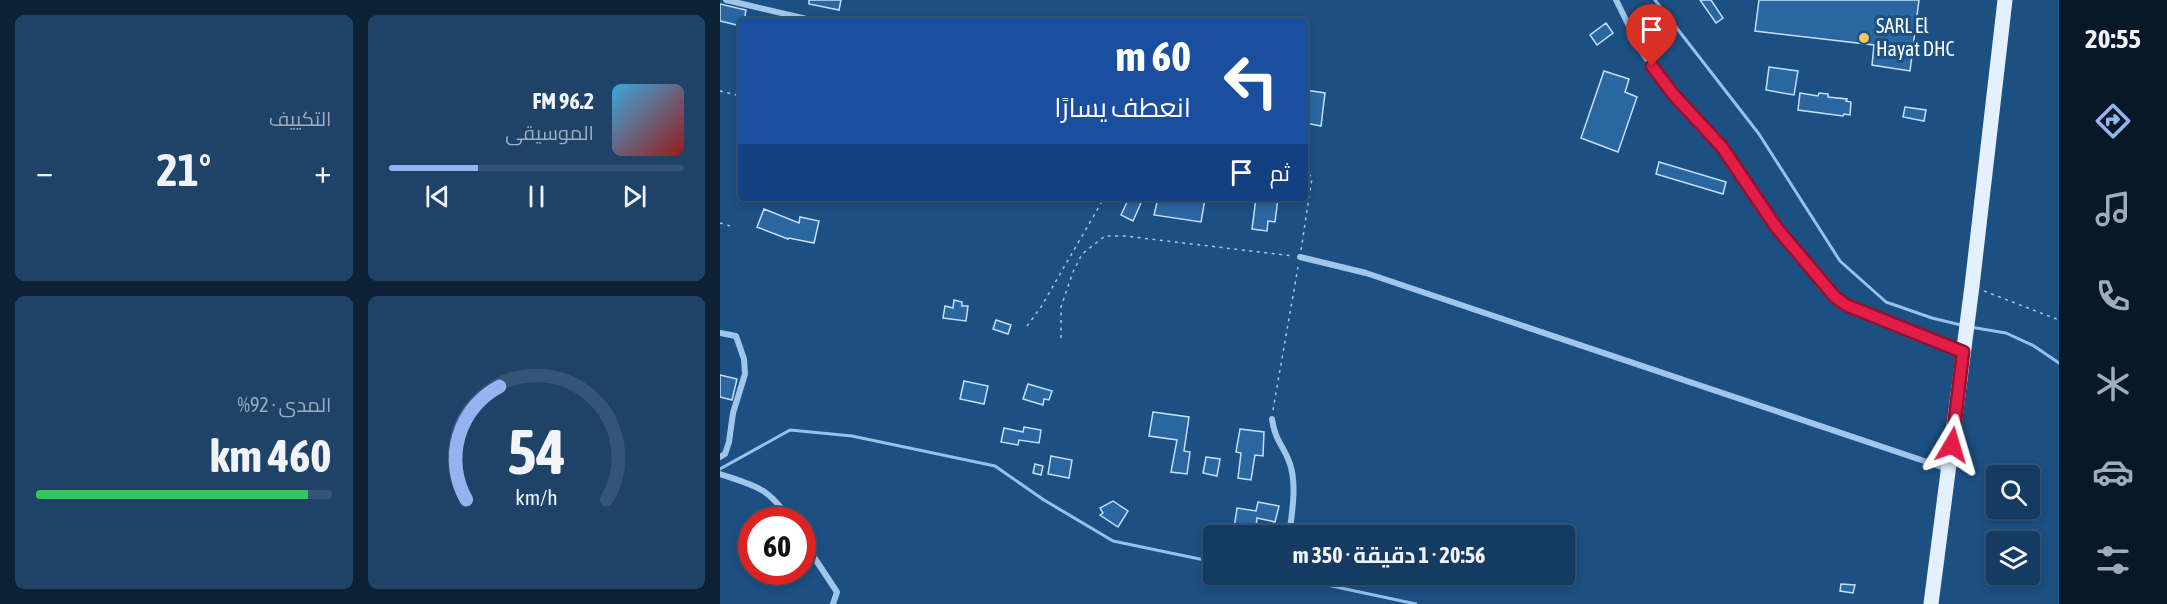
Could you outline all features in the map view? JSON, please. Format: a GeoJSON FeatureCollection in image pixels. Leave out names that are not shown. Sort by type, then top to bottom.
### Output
{"type":"FeatureCollection","features":[{"type":"Feature","properties":{"kind":"main road"},"geometry":{"type":"LineString","coordinates":[[1931,604],[1966,336],[2005,0]]}},
{"type":"Feature","properties":{"kind":"street"},"geometry":{"type":"LineString","coordinates":[[726,0],[802,18]]}},
{"type":"Feature","properties":{"kind":"street"},"geometry":{"type":"LineString","coordinates":[[1616,0],[1642,52],[1662,80],[1717,140],[1776,227],[1835,297],[1846,305],[1963,352]]}},
{"type":"Feature","properties":{"kind":"street"},"geometry":{"type":"LineString","coordinates":[[1300,257],[1366,273],[1949,469]]}},
{"type":"Feature","properties":{"kind":"street"},"geometry":{"type":"LineString","coordinates":[[720,333],[736,336],[744,359],[745,374],[733,413],[729,442],[725,453],[720,457]]}},
{"type":"Feature","properties":{"kind":"street"},"geometry":{"type":"LineString","coordinates":[[1272,419],[1274,435],[1289,462],[1293,479],[1290,525]]}},
{"type":"Feature","properties":{"kind":"street"},"geometry":{"type":"LineString","coordinates":[[720,474],[763,489],[781,507]]}},
{"type":"Feature","properties":{"kind":"street"},"geometry":{"type":"LineString","coordinates":[[816,560],[837,592],[833,604]]}},
{"type":"Feature","properties":{"kind":"path"},"geometry":{"type":"LineString","coordinates":[[720,91],[738,95]]}},
{"type":"Feature","properties":{"kind":"path"},"geometry":{"type":"LineString","coordinates":[[1272,419],[1312,178],[1308,173]]}},
{"type":"Feature","properties":{"kind":"path"},"geometry":{"type":"LineString","coordinates":[[1027,326],[1041,308],[1102,201]]}},
{"type":"Feature","properties":{"kind":"path"},"geometry":{"type":"LineString","coordinates":[[720,223],[730,226]]}},
{"type":"Feature","properties":{"kind":"path"},"geometry":{"type":"LineString","coordinates":[[1061,338],[1061,307],[1073,272],[1082,254],[1105,236],[1125,236],[1300,257]]}},
{"type":"Feature","properties":{"kind":"path"},"geometry":{"type":"LineString","coordinates":[[1972,286],[2059,320]]}},
{"type":"Feature","properties":{"kind":"building"},"geometry":{"type":"Polygon","coordinates":[[[809,0],[841,0],[839,10],[809,4],[809,0]]]}},
{"type":"Feature","properties":{"kind":"building"},"geometry":{"type":"Polygon","coordinates":[[[1700,0],[1711,0],[1723,18],[1716,23],[1700,0]]]}},
{"type":"Feature","properties":{"kind":"building","name":"SARL El Hayat DHC"},"geometry":{"type":"Polygon","coordinates":[[[1759,0],[1919,0],[1910,71],[1872,65],[1874,45],[1755,31],[1759,0]]]}},
{"type":"Feature","properties":{"kind":"building"},"geometry":{"type":"Polygon","coordinates":[[[720,4],[746,10],[745,18],[738,18],[738,25],[720,21],[720,4]]]}},
{"type":"Feature","properties":{"kind":"building"},"geometry":{"type":"Polygon","coordinates":[[[1606,23],[1613,33],[1597,45],[1590,35],[1606,23]]]}},
{"type":"Feature","properties":{"kind":"building"},"geometry":{"type":"Polygon","coordinates":[[[1769,67],[1798,71],[1794,95],[1766,90],[1769,67]]]}},
{"type":"Feature","properties":{"kind":"building"},"geometry":{"type":"Polygon","coordinates":[[[1604,71],[1629,79],[1625,92],[1637,97],[1618,152],[1581,138],[1604,71]]]}},
{"type":"Feature","properties":{"kind":"building"},"geometry":{"type":"Polygon","coordinates":[[[1308,90],[1325,93],[1321,126],[1308,124],[1308,90]]]}},
{"type":"Feature","properties":{"kind":"building"},"geometry":{"type":"Polygon","coordinates":[[[1800,93],[1818,96],[1819,93],[1828,94],[1828,97],[1847,99],[1846,101],[1851,102],[1850,115],[1798,110],[1800,93]]]}},
{"type":"Feature","properties":{"kind":"building"},"geometry":{"type":"Polygon","coordinates":[[[1905,107],[1926,110],[1924,121],[1903,117],[1905,107]]]}},
{"type":"Feature","properties":{"kind":"building"},"geometry":{"type":"Polygon","coordinates":[[[1659,162],[1726,182],[1723,194],[1656,174],[1659,162]]]}},
{"type":"Feature","properties":{"kind":"building"},"geometry":{"type":"Polygon","coordinates":[[[1128,201],[1141,203],[1133,221],[1121,215],[1128,201]]]}},
{"type":"Feature","properties":{"kind":"building"},"geometry":{"type":"Polygon","coordinates":[[[1157,201],[1205,201],[1201,222],[1154,215],[1157,201]]]}},
{"type":"Feature","properties":{"kind":"building"},"geometry":{"type":"Polygon","coordinates":[[[1256,201],[1278,201],[1275,222],[1268,221],[1267,231],[1252,229],[1256,201]]]}},
{"type":"Feature","properties":{"kind":"building"},"geometry":{"type":"Polygon","coordinates":[[[764,209],[799,223],[800,217],[819,221],[814,243],[788,239],[757,227],[764,209]]]}},
{"type":"Feature","properties":{"kind":"building"},"geometry":{"type":"Polygon","coordinates":[[[954,300],[962,302],[962,306],[968,306],[966,321],[943,318],[945,306],[953,308],[954,300]]]}},
{"type":"Feature","properties":{"kind":"building"},"geometry":{"type":"Polygon","coordinates":[[[996,320],[1011,325],[1008,334],[993,329],[996,320]]]}},
{"type":"Feature","properties":{"kind":"building"},"geometry":{"type":"Polygon","coordinates":[[[720,375],[737,379],[732,400],[720,397],[720,375]]]}},
{"type":"Feature","properties":{"kind":"building"},"geometry":{"type":"Polygon","coordinates":[[[964,381],[988,386],[984,404],[960,399],[964,381]]]}},
{"type":"Feature","properties":{"kind":"building"},"geometry":{"type":"Polygon","coordinates":[[[1028,384],[1052,391],[1049,400],[1044,399],[1043,405],[1023,399],[1028,384]]]}},
{"type":"Feature","properties":{"kind":"building"},"geometry":{"type":"Polygon","coordinates":[[[1153,412],[1189,417],[1184,451],[1190,452],[1187,474],[1171,472],[1177,440],[1149,436],[1153,412]]]}},
{"type":"Feature","properties":{"kind":"building"},"geometry":{"type":"Polygon","coordinates":[[[1024,427],[1041,430],[1039,443],[1019,440],[1018,445],[1001,442],[1004,428],[1023,432],[1024,427]]]}},
{"type":"Feature","properties":{"kind":"building"},"geometry":{"type":"Polygon","coordinates":[[[1240,429],[1264,432],[1263,456],[1255,455],[1251,480],[1238,478],[1241,453],[1236,452],[1240,429]]]}},
{"type":"Feature","properties":{"kind":"building"},"geometry":{"type":"Polygon","coordinates":[[[1051,456],[1072,460],[1069,478],[1048,474],[1051,456]]]}},
{"type":"Feature","properties":{"kind":"building"},"geometry":{"type":"Polygon","coordinates":[[[1206,457],[1220,459],[1217,476],[1203,473],[1206,457]]]}},
{"type":"Feature","properties":{"kind":"building"},"geometry":{"type":"Polygon","coordinates":[[[1035,464],[1043,466],[1041,475],[1033,473],[1035,464]]]}},
{"type":"Feature","properties":{"kind":"building"},"geometry":{"type":"Polygon","coordinates":[[[1113,501],[1128,511],[1118,527],[1100,515],[1103,513],[1100,508],[1113,501]]]}},
{"type":"Feature","properties":{"kind":"building"},"geometry":{"type":"Polygon","coordinates":[[[1258,502],[1279,506],[1275,522],[1257,518],[1256,525],[1235,525],[1237,508],[1256,511],[1258,502]]]}},
{"type":"Feature","properties":{"kind":"building"},"geometry":{"type":"Polygon","coordinates":[[[1841,584],[1855,585],[1853,593],[1840,591],[1841,584]]]}},
{"type":"Feature","properties":{"kind":"waterway"},"geometry":{"type":"LineString","coordinates":[[1655,0],[1759,134],[1840,261],[1886,302],[1932,318],[1961,325]]}},
{"type":"Feature","properties":{"kind":"waterway"},"geometry":{"type":"LineString","coordinates":[[1970,327],[2006,333],[2034,346],[2059,363]]}},
{"type":"Feature","properties":{"kind":"waterway"},"geometry":{"type":"LineString","coordinates":[[720,469],[790,430],[852,436],[995,466],[1044,500],[1113,541],[1203,560]]}},
{"type":"Feature","properties":{"kind":"waterway"},"geometry":{"type":"LineString","coordinates":[[1327,585],[1416,604]]}},
{"type":"Feature","properties":{"kind":"place","name":"SARL El Hayat DHC"},"geometry":{"type":"Point","coordinates":[1864,38]}},
{"type":"Feature","properties":{"kind":"route"},"geometry":{"type":"LineString","coordinates":[[1652,66],[1673,94],[1711,133],[1753,190],[1776,227],[1835,297],[1846,305],[1963,352],[1952,445]]}}]}
